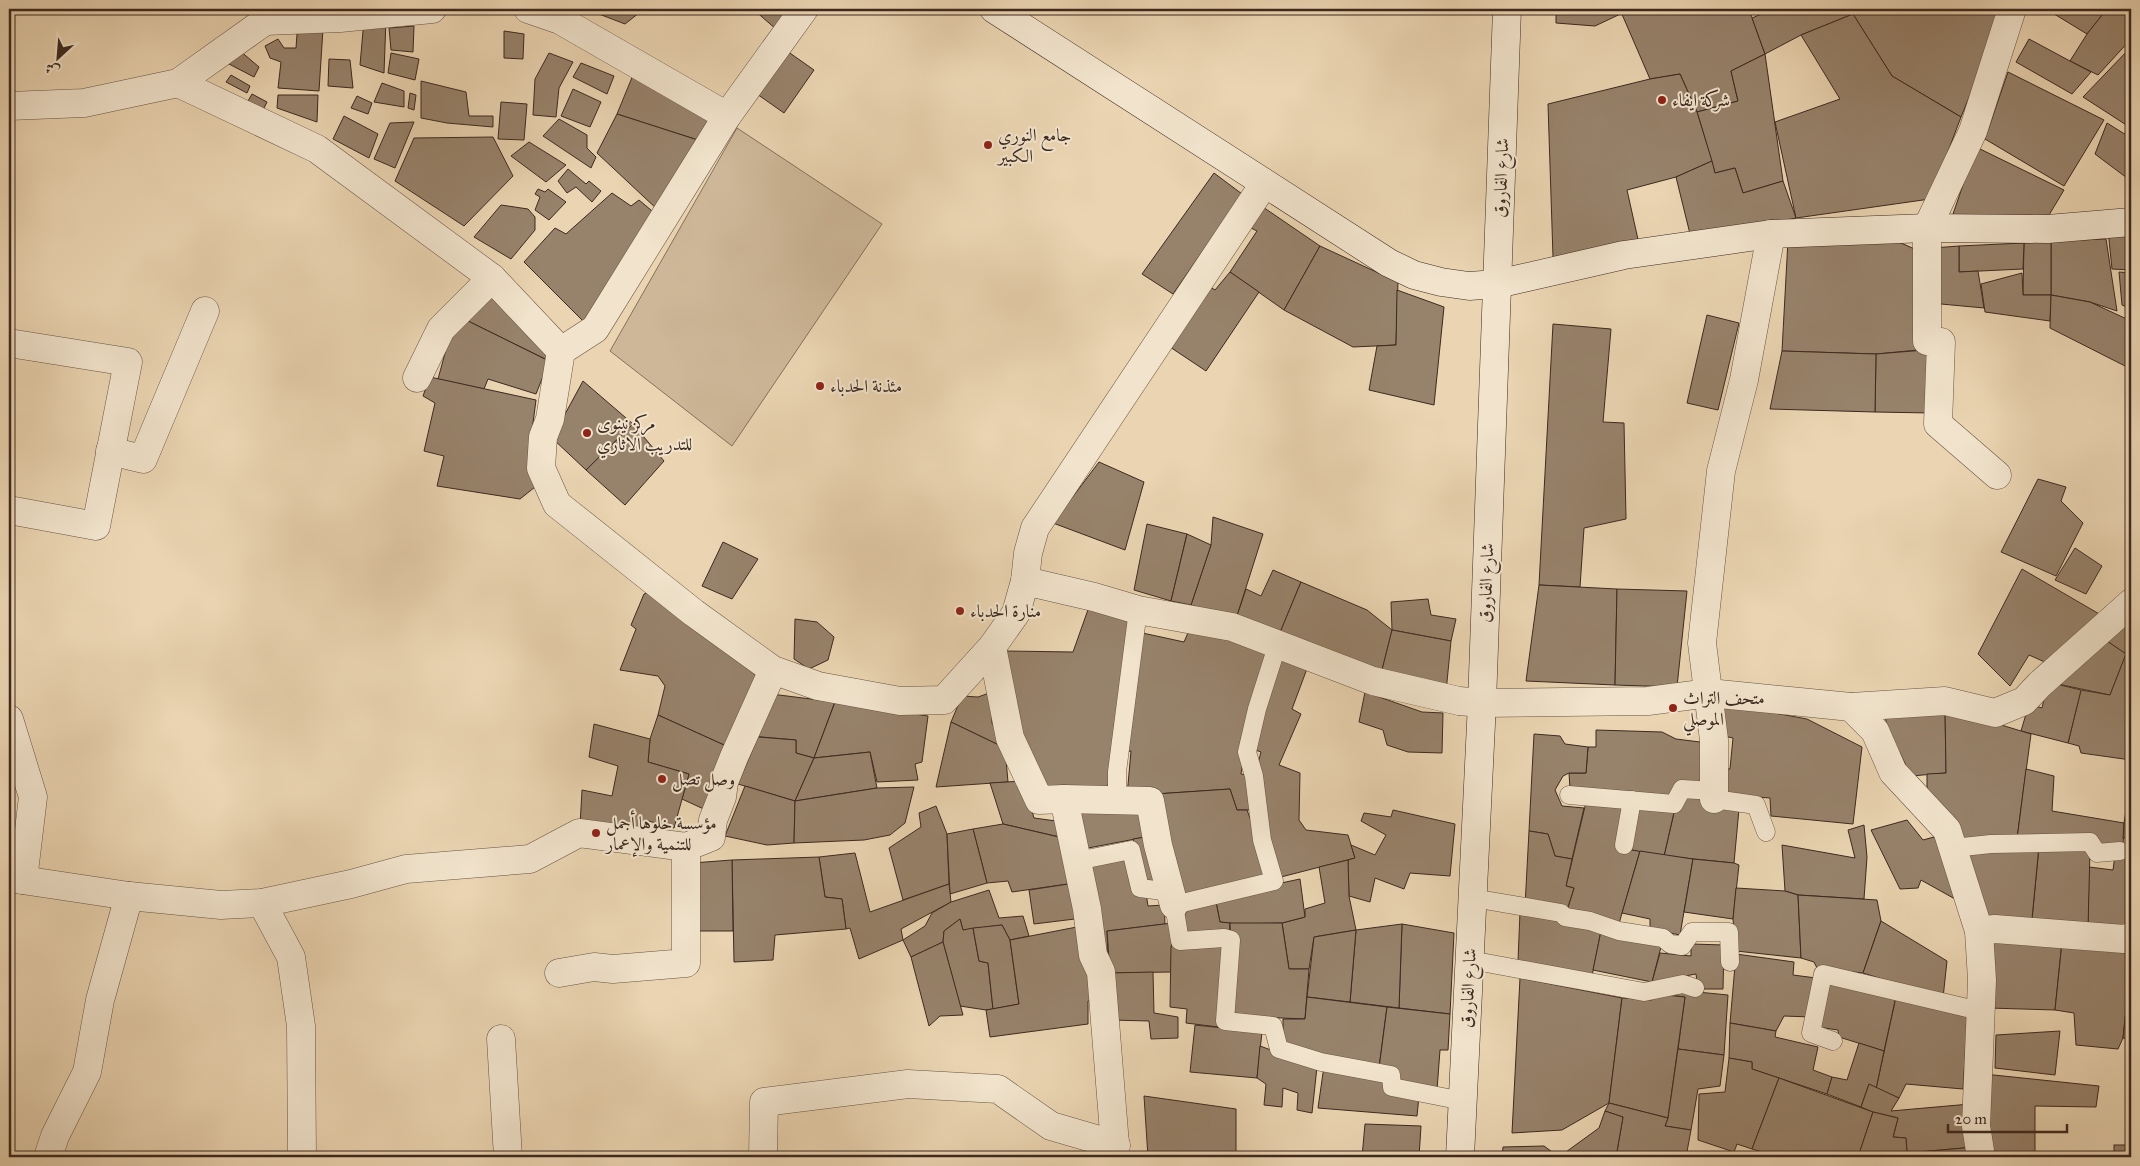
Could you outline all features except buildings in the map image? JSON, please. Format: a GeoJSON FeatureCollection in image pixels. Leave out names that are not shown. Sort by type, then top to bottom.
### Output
{"type":"FeatureCollection","features":[{"type":"Feature","properties":{"kind":"street"},"geometry":{"type":"LineString","coordinates":[[9,101],[9,106],[84,103],[178,83],[266,15],[340,18],[432,9]]}},
{"type":"Feature","properties":{"kind":"street"},"geometry":{"type":"LineString","coordinates":[[528,9],[560,20],[728,116]]}},
{"type":"Feature","properties":{"kind":"street"},"geometry":{"type":"LineString","coordinates":[[804,9],[728,116],[596,329],[561,351],[550,419],[544,437],[541,468],[557,504],[694,613],[773,670],[818,686],[900,701],[944,700],[992,647],[1016,612],[1025,581],[1028,553],[1035,528],[1264,184]]}},
{"type":"Feature","properties":{"kind":"street"},"geometry":{"type":"LineString","coordinates":[[994,9],[1389,263],[1414,275],[1441,282],[1469,286],[1497,284],[1624,255],[1771,234],[1927,228],[2048,229],[2131,222]]}},
{"type":"Feature","properties":{"kind":"street","name":"شارع الفاروق"},"geometry":{"type":"LineString","coordinates":[[1460,1157],[1482,703],[1507,9]]}},
{"type":"Feature","properties":{"kind":"street"},"geometry":{"type":"LineString","coordinates":[[1997,475],[1938,424],[1941,342],[1927,341],[1927,228],[1973,131],[2012,9]]}},
{"type":"Feature","properties":{"kind":"street"},"geometry":{"type":"LineString","coordinates":[[178,83],[317,149],[492,278],[561,351]]}},
{"type":"Feature","properties":{"kind":"street"},"geometry":{"type":"LineString","coordinates":[[1714,795],[1714,740],[1702,643],[1721,471],[1744,380],[1771,234]]}},
{"type":"Feature","properties":{"kind":"street"},"geometry":{"type":"LineString","coordinates":[[417,378],[441,329],[492,278]]}},
{"type":"Feature","properties":{"kind":"street"},"geometry":{"type":"LineString","coordinates":[[110,451],[143,459],[205,312]]}},
{"type":"Feature","properties":{"kind":"street"},"geometry":{"type":"LineString","coordinates":[[9,343],[128,362],[96,526],[9,510]]}},
{"type":"Feature","properties":{"kind":"street"},"geometry":{"type":"LineString","coordinates":[[1025,581],[1094,597],[1138,610],[1232,627],[1278,643],[1373,681],[1459,701],[1482,703],[1648,701],[1709,693],[1851,707],[1945,701],[1995,714],[2024,701],[2131,603]]}},
{"type":"Feature","properties":{"kind":"street"},"geometry":{"type":"LineString","coordinates":[[992,647],[1010,738],[1039,800],[1150,801],[1172,898]]}},
{"type":"Feature","properties":{"kind":"street"},"geometry":{"type":"LineString","coordinates":[[9,719],[32,797],[16,879],[129,896],[221,906],[262,903],[352,884],[406,869],[530,859],[579,833],[686,847],[711,837],[713,820],[722,797],[724,782],[773,670]]}},
{"type":"Feature","properties":{"kind":"street"},"geometry":{"type":"LineString","coordinates":[[1851,707],[1875,730],[1893,772],[1947,830],[1979,931],[1982,980],[1976,1126],[1981,1157]]}},
{"type":"Feature","properties":{"kind":"street"},"geometry":{"type":"LineString","coordinates":[[763,1157],[764,1102],[908,1084],[998,1089],[1051,1126],[1116,1151],[1101,972],[1093,955],[1087,909],[1064,799]]}},
{"type":"Feature","properties":{"kind":"street"},"geometry":{"type":"LineString","coordinates":[[559,973],[594,967],[612,969],[686,963],[686,847]]}},
{"type":"Feature","properties":{"kind":"street"},"geometry":{"type":"LineString","coordinates":[[48,1157],[55,1136],[86,1072],[100,1000],[129,896]]}},
{"type":"Feature","properties":{"kind":"street"},"geometry":{"type":"LineString","coordinates":[[262,903],[290,957],[301,1026],[302,1157]]}},
{"type":"Feature","properties":{"kind":"street"},"geometry":{"type":"LineString","coordinates":[[1979,931],[1995,929],[2131,938]]}},
{"type":"Feature","properties":{"kind":"street"},"geometry":{"type":"LineString","coordinates":[[501,1039],[508,1157]]}},
{"type":"Feature","properties":{"kind":"lane"},"geometry":{"type":"LineString","coordinates":[[1117,800],[1117,772],[1138,610]]}},
{"type":"Feature","properties":{"kind":"lane"},"geometry":{"type":"LineString","coordinates":[[1077,861],[1131,850],[1140,888],[1172,898],[1274,882],[1262,840],[1254,776],[1247,752],[1257,709],[1278,643]]}},
{"type":"Feature","properties":{"kind":"lane"},"geometry":{"type":"LineString","coordinates":[[1569,795],[1674,804],[1682,789],[1714,795],[1756,805],[1766,832]]}},
{"type":"Feature","properties":{"kind":"lane"},"geometry":{"type":"LineString","coordinates":[[1624,845],[1632,800]]}},
{"type":"Feature","properties":{"kind":"lane"},"geometry":{"type":"LineString","coordinates":[[1952,848],[1991,844],[2090,842],[2097,852],[2120,850]]}},
{"type":"Feature","properties":{"kind":"lane"},"geometry":{"type":"LineString","coordinates":[[1172,898],[1180,941],[1224,938],[1232,940],[1225,1021],[1273,1026],[1279,1049],[1321,1062],[1392,1075],[1392,1087],[1463,1101]]}},
{"type":"Feature","properties":{"kind":"lane"},"geometry":{"type":"LineString","coordinates":[[1473,898],[1561,913],[1565,917],[1590,921],[1619,931],[1662,938],[1670,944],[1682,946],[1692,932],[1729,932],[1730,962]]}},
{"type":"Feature","properties":{"kind":"lane"},"geometry":{"type":"LineString","coordinates":[[1470,960],[1644,992],[1682,984],[1695,988]]}},
{"type":"Feature","properties":{"kind":"lane"},"geometry":{"type":"LineString","coordinates":[[1833,1041],[1811,1033],[1823,974],[1980,1012]]}},
{"type":"Feature","properties":{"kind":"shaded area"},"geometry":{"type":"Polygon","coordinates":[[[737,128],[882,224],[732,446],[610,351],[737,128]]]}},
{"type":"Feature","properties":{"kind":"place","name":"شركة ايفاء"},"geometry":{"type":"Point","coordinates":[1662,100]}},
{"type":"Feature","properties":{"kind":"place","name":"جامع النوري الكبير"},"geometry":{"type":"Point","coordinates":[988,145]}},
{"type":"Feature","properties":{"kind":"place","name":"مئذنة الحدباء"},"geometry":{"type":"Point","coordinates":[820,386]}},
{"type":"Feature","properties":{"kind":"place","name":"مركز نينوى للتدريب الاثاري"},"geometry":{"type":"Point","coordinates":[587,433]}},
{"type":"Feature","properties":{"kind":"place","name":"منارة الحدباء"},"geometry":{"type":"Point","coordinates":[960,611]}},
{"type":"Feature","properties":{"kind":"place","name":"متحف التراث الموصلي"},"geometry":{"type":"Point","coordinates":[1673,708]}},
{"type":"Feature","properties":{"kind":"place","name":"وصل تصل"},"geometry":{"type":"Point","coordinates":[662,779]}},
{"type":"Feature","properties":{"kind":"place","name":"مؤسسة خلوها أجمل للتنمية والإعمار"},"geometry":{"type":"Point","coordinates":[596,833]}}]}
